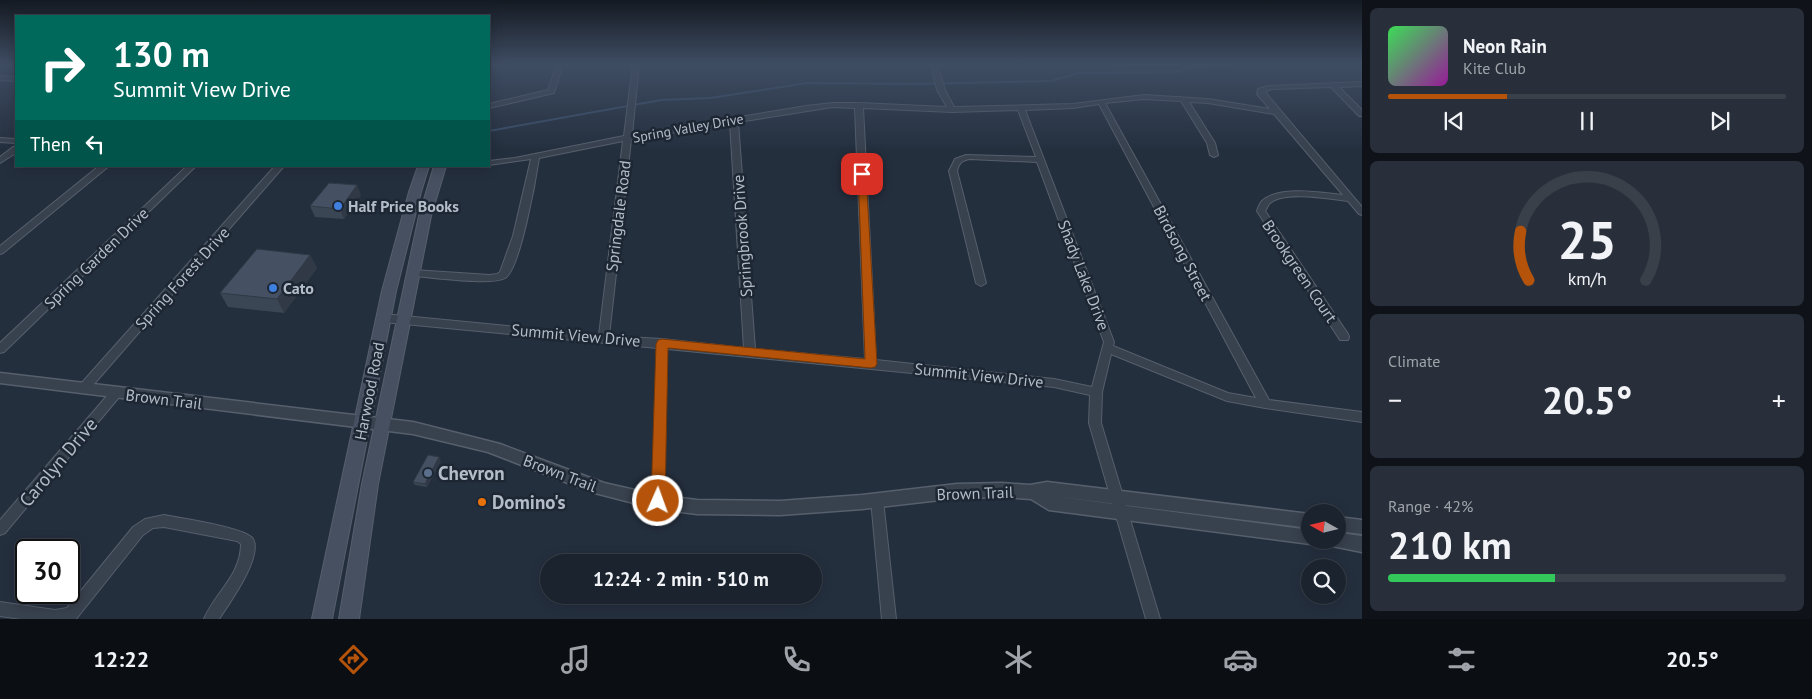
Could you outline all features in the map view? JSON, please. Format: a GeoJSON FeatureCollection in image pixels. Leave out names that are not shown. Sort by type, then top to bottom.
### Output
{"type":"FeatureCollection","features":[{"type":"Feature","properties":{"kind":"main road","name":"Harwood Road"},"geometry":{"type":"LineString","coordinates":[[322,619],[383,318],[400,244],[424,167]]}},
{"type":"Feature","properties":{"kind":"main road","name":"Harwood Road"},"geometry":{"type":"LineString","coordinates":[[349,619],[370,484],[412,273],[440,167]]}},
{"type":"Feature","properties":{"kind":"street"},"geometry":{"type":"LineString","coordinates":[[490,106],[547,93]]}},
{"type":"Feature","properties":{"kind":"street","name":"Springdale Road"},"geometry":{"type":"LineString","coordinates":[[604,338],[632,93]]}},
{"type":"Feature","properties":{"kind":"street"},"geometry":{"type":"LineString","coordinates":[[943,93],[952,110]]}},
{"type":"Feature","properties":{"kind":"street"},"geometry":{"type":"LineString","coordinates":[[1261,93],[1362,212]]}},
{"type":"Feature","properties":{"kind":"street"},"geometry":{"type":"LineString","coordinates":[[1341,93],[1362,114]]}},
{"type":"Feature","properties":{"kind":"street","name":"Spring Valley Drive"},"geometry":{"type":"LineString","coordinates":[[490,164],[627,138],[812,107],[859,105],[952,110],[1073,106],[1128,98],[1183,99],[1276,112]]}},
{"type":"Feature","properties":{"kind":"street"},"geometry":{"type":"LineString","coordinates":[[1183,99],[1211,143],[1214,155]]}},
{"type":"Feature","properties":{"kind":"street","name":"Birdsong Street"},"geometry":{"type":"LineString","coordinates":[[1101,102],[1265,404]]}},
{"type":"Feature","properties":{"kind":"street"},"geometry":{"type":"LineString","coordinates":[[859,105],[871,364]]}},
{"type":"Feature","properties":{"kind":"street","name":"Shady Lake Drive"},"geometry":{"type":"LineString","coordinates":[[1021,108],[1105,327],[1108,348],[1096,392],[1095,423],[1153,619]]}},
{"type":"Feature","properties":{"kind":"street","name":"Springbrook Drive"},"geometry":{"type":"LineString","coordinates":[[734,120],[750,352]]}},
{"type":"Feature","properties":{"kind":"street"},"geometry":{"type":"LineString","coordinates":[[0,140],[15,141]]}},
{"type":"Feature","properties":{"kind":"street"},"geometry":{"type":"LineString","coordinates":[[0,161],[15,150]]}},
{"type":"Feature","properties":{"kind":"street"},"geometry":{"type":"LineString","coordinates":[[412,273],[490,278],[499,278],[505,273],[514,247],[535,156]]}},
{"type":"Feature","properties":{"kind":"street"},"geometry":{"type":"LineString","coordinates":[[981,283],[953,171],[955,163],[960,159],[970,157],[1040,160]]}},
{"type":"Feature","properties":{"kind":"street"},"geometry":{"type":"LineString","coordinates":[[0,251],[82,182],[104,167]]}},
{"type":"Feature","properties":{"kind":"street","name":"Spring Garden Drive"},"geometry":{"type":"LineString","coordinates":[[0,349],[191,167]]}},
{"type":"Feature","properties":{"kind":"street","name":"Spring Forest Drive"},"geometry":{"type":"LineString","coordinates":[[83,389],[279,167]]}},
{"type":"Feature","properties":{"kind":"street","name":"Brookgreen Court"},"geometry":{"type":"LineString","coordinates":[[1344,336],[1261,211],[1265,202],[1278,195],[1351,199]]}},
{"type":"Feature","properties":{"kind":"street","name":"Summit View Drive"},"geometry":{"type":"LineString","coordinates":[[383,318],[871,364],[1054,383],[1096,392]]}},
{"type":"Feature","properties":{"kind":"street"},"geometry":{"type":"LineString","coordinates":[[658,501],[662,344]]}},
{"type":"Feature","properties":{"kind":"street"},"geometry":{"type":"LineString","coordinates":[[1108,348],[1207,390],[1240,400],[1362,417]]}},
{"type":"Feature","properties":{"kind":"street","name":"Brown Trail"},"geometry":{"type":"LineString","coordinates":[[0,378],[383,424],[455,436],[512,454],[595,488],[620,495],[703,507],[759,509],[877,500],[958,491],[1003,490],[1035,493],[1049,503],[1118,504],[1301,519]]}},
{"type":"Feature","properties":{"kind":"street","name":"Carolyn Drive"},"geometry":{"type":"LineString","coordinates":[[0,530],[116,393]]}},
{"type":"Feature","properties":{"kind":"street"},"geometry":{"type":"LineString","coordinates":[[877,500],[888,619]]}},
{"type":"Feature","properties":{"kind":"street","name":"Brown Trail"},"geometry":{"type":"LineString","coordinates":[[1118,504],[1301,535]]}},
{"type":"Feature","properties":{"kind":"street"},"geometry":{"type":"LineString","coordinates":[[0,609],[55,617],[71,614],[138,531],[144,525],[155,521],[164,521],[240,536],[248,541],[249,548],[245,564],[211,619]]}},
{"type":"Feature","properties":{"kind":"street"},"geometry":{"type":"LineString","coordinates":[[1346,525],[1362,527]]}},
{"type":"Feature","properties":{"kind":"street"},"geometry":{"type":"LineString","coordinates":[[1346,542],[1362,544]]}},
{"type":"Feature","properties":{"kind":"building"},"geometry":{"type":"Polygon","coordinates":[[[329,183],[357,185],[340,209],[310,206],[329,183]]]}},
{"type":"Feature","properties":{"kind":"building"},"geometry":{"type":"Polygon","coordinates":[[[257,249],[310,255],[277,299],[220,293],[257,249]]]}},
{"type":"Feature","properties":{"kind":"building","name":"Chevron"},"geometry":{"type":"Polygon","coordinates":[[[428,455],[439,457],[425,484],[413,482],[428,455]]]}},
{"type":"Feature","properties":{"kind":"waterway"},"geometry":{"type":"LineString","coordinates":[[490,131],[661,100],[710,98],[743,93]]}},
{"type":"Feature","properties":{"kind":"place","name":"Half Price Books"},"geometry":{"type":"Point","coordinates":[338,206]}},
{"type":"Feature","properties":{"kind":"place","name":"Cato"},"geometry":{"type":"Point","coordinates":[273,288]}},
{"type":"Feature","properties":{"kind":"place","name":"Chevron"},"geometry":{"type":"Point","coordinates":[428,473]}},
{"type":"Feature","properties":{"kind":"place","name":"Domino's"},"geometry":{"type":"Point","coordinates":[482,502]}},
{"type":"Feature","properties":{"kind":"route"},"geometry":{"type":"LineString","coordinates":[[658,501],[662,344],[871,364],[862,174]]}}]}
